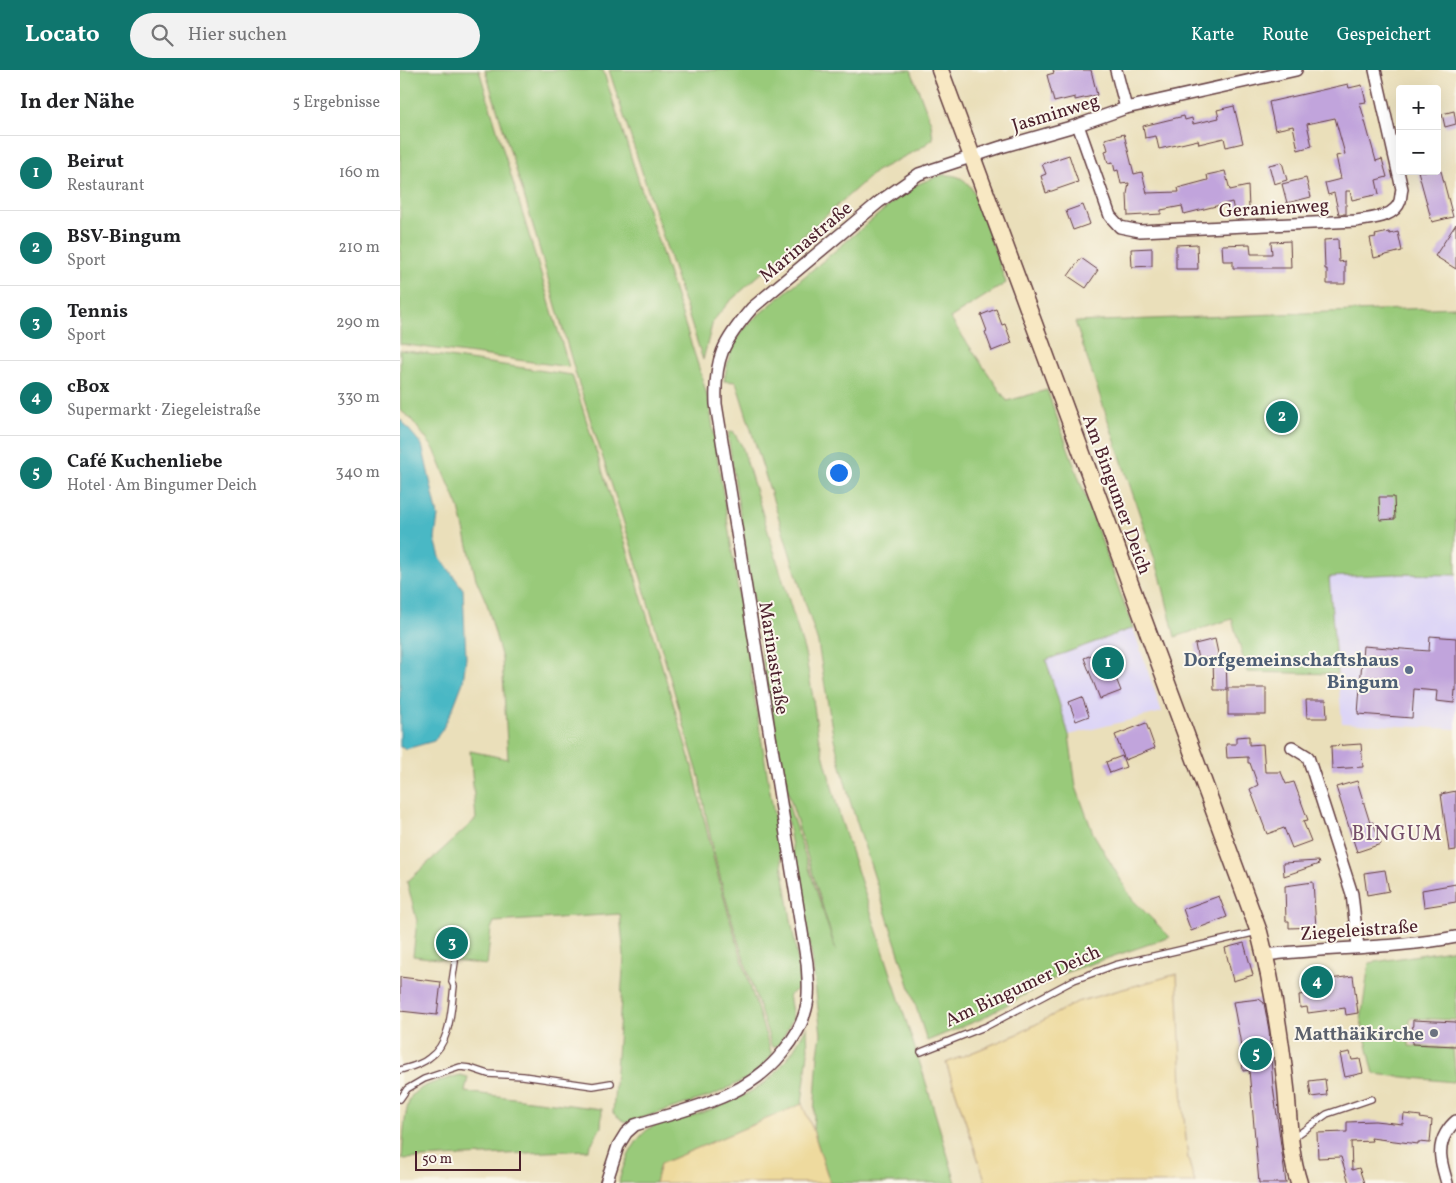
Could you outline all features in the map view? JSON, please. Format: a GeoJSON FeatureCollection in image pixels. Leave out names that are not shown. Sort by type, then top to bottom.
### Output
{"type":"FeatureCollection","features":[{"type":"Feature","properties":{"kind":"main road","name":"Am Bingumer Deich"},"geometry":{"type":"LineString","coordinates":[[940,70],[1259,932],[1274,994],[1293,1160],[1299,1183]]}},
{"type":"Feature","properties":{"kind":"street"},"geometry":{"type":"LineString","coordinates":[[1116,70],[1126,108]]}},
{"type":"Feature","properties":{"kind":"street","name":"Jasminweg"},"geometry":{"type":"LineString","coordinates":[[972,156],[1078,125],[1126,108],[1296,70]]}},
{"type":"Feature","properties":{"kind":"street","name":"Geranienweg"},"geometry":{"type":"LineString","coordinates":[[1078,125],[1110,216],[1120,226],[1140,231],[1356,221],[1384,216],[1396,209],[1402,189],[1375,70]]}},
{"type":"Feature","properties":{"kind":"street","name":"Marinastraße"},"geometry":{"type":"LineString","coordinates":[[606,1183],[618,1146],[626,1133],[635,1125],[721,1099],[760,1077],[775,1063],[798,1032],[807,1008],[809,988],[807,963],[716,404],[715,386],[721,354],[726,341],[752,308],[879,202],[919,174],[972,156]]}},
{"type":"Feature","properties":{"kind":"street"},"geometry":{"type":"LineString","coordinates":[[1292,747],[1308,757],[1352,894],[1358,948]]}},
{"type":"Feature","properties":{"kind":"street","name":"Ziegeleistraße"},"geometry":{"type":"LineString","coordinates":[[1265,955],[1296,951],[1414,944],[1456,937]]}},
{"type":"Feature","properties":{"kind":"street"},"geometry":{"type":"LineString","coordinates":[[1447,1183],[1440,1158],[1442,1141],[1451,1124],[1456,1121]]}},
{"type":"Feature","properties":{"kind":"lane","name":"Am Bingumer Deich"},"geometry":{"type":"LineString","coordinates":[[921,1052],[987,1026],[1074,980],[1115,965],[1259,932]]}},
{"type":"Feature","properties":{"kind":"lane"},"geometry":{"type":"LineString","coordinates":[[400,1070],[417,1065],[429,1058],[443,1043],[449,1025],[455,962]]}},
{"type":"Feature","properties":{"kind":"lane"},"geometry":{"type":"LineString","coordinates":[[400,1104],[400,1099],[407,1089],[424,1079],[460,1067],[488,1074],[523,1076],[593,1086],[611,1083]]}},
{"type":"Feature","properties":{"kind":"lane"},"geometry":{"type":"LineString","coordinates":[[1291,1139],[1327,1114],[1370,1099]]}},
{"type":"Feature","properties":{"kind":"shaded area"},"geometry":{"type":"Polygon","coordinates":[[[1395,574],[1456,575],[1456,729],[1342,723],[1329,577],[1395,574]]]}},
{"type":"Feature","properties":{"kind":"shaded area"},"geometry":{"type":"Polygon","coordinates":[[[1133,628],[1162,712],[1069,735],[1046,660],[1133,628]]]}},
{"type":"Feature","properties":{"kind":"green space"},"geometry":{"type":"Polygon","coordinates":[[[400,70],[479,70],[569,367],[400,344],[400,70]]]}},
{"type":"Feature","properties":{"kind":"green space"},"geometry":{"type":"Polygon","coordinates":[[[485,70],[603,70],[699,368],[709,402],[800,974],[799,988],[789,995],[793,1018],[779,1045],[772,1047],[740,948],[713,848],[700,780],[633,551],[576,375],[526,202],[485,70]]]}},
{"type":"Feature","properties":{"kind":"green space"},"geometry":{"type":"Polygon","coordinates":[[[609,70],[911,70],[931,123],[933,139],[919,149],[876,171],[729,302],[713,321],[703,360],[609,70]]]}},
{"type":"Feature","properties":{"kind":"green space"},"geometry":{"type":"Polygon","coordinates":[[[941,175],[959,177],[974,192],[1006,283],[950,318],[1007,401],[1047,390],[1133,628],[1046,660],[1069,735],[1076,787],[1093,833],[1132,899],[1170,937],[1064,973],[981,1019],[927,1041],[850,801],[833,735],[818,643],[736,382],[724,381],[733,345],[742,330],[910,188],[941,175]]]}},
{"type":"Feature","properties":{"kind":"green space"},"geometry":{"type":"Polygon","coordinates":[[[1456,307],[1456,575],[1395,574],[1329,577],[1337,674],[1247,672],[1232,619],[1175,637],[1160,575],[1075,322],[1456,307]]]}},
{"type":"Feature","properties":{"kind":"green space"},"geometry":{"type":"Polygon","coordinates":[[[400,350],[572,375],[628,552],[696,780],[720,884],[772,1055],[754,1075],[714,1095],[626,1123],[613,1113],[624,956],[620,914],[494,922],[491,929],[487,965],[413,956],[417,921],[407,882],[476,819],[470,751],[508,759],[502,659],[487,604],[476,579],[459,508],[434,449],[411,419],[400,410],[400,350]]]}},
{"type":"Feature","properties":{"kind":"green space"},"geometry":{"type":"Polygon","coordinates":[[[733,431],[742,446],[805,653],[818,735],[840,817],[923,1073],[956,1183],[830,1183],[813,1130],[821,1034],[812,958],[780,779],[836,951],[782,772],[728,437],[730,432],[733,431]]]}},
{"type":"Feature","properties":{"kind":"green space"},"geometry":{"type":"Polygon","coordinates":[[[1456,949],[1456,1020],[1410,1018],[1409,1046],[1453,1049],[1456,1078],[1453,1082],[1374,1074],[1361,1020],[1369,963],[1456,949]]]}},
{"type":"Feature","properties":{"kind":"green space"},"geometry":{"type":"Polygon","coordinates":[[[807,1026],[808,1052],[802,1104],[660,1164],[655,1183],[619,1183],[630,1152],[645,1132],[670,1120],[691,1116],[720,1106],[759,1087],[784,1062],[807,1026]]]}},
{"type":"Feature","properties":{"kind":"green space"},"geometry":{"type":"Polygon","coordinates":[[[460,1075],[468,1077],[465,1092],[602,1109],[601,1127],[588,1150],[402,1159],[406,1115],[413,1094],[429,1084],[460,1075]]]}},
{"type":"Feature","properties":{"kind":"sand"},"geometry":{"type":"Polygon","coordinates":[[[1177,974],[1183,1108],[1188,1159],[1195,1183],[986,1183],[946,1063],[1018,1034],[1077,1002],[1177,974]]]}},
{"type":"Feature","properties":{"kind":"sand"},"geometry":{"type":"Polygon","coordinates":[[[802,1104],[813,1130],[830,1183],[655,1183],[660,1164],[802,1104]]]}},
{"type":"Feature","properties":{"kind":"water"},"geometry":{"type":"Polygon","coordinates":[[[400,419],[422,445],[438,516],[435,539],[440,557],[463,589],[466,658],[463,682],[442,730],[434,741],[406,749],[400,747],[400,419]]]}},
{"type":"Feature","properties":{"kind":"building"},"geometry":{"type":"Polygon","coordinates":[[[1053,70],[1091,70],[1097,95],[1075,100],[1075,97],[1054,102],[1047,75],[1054,73],[1053,70]]]}},
{"type":"Feature","properties":{"kind":"building"},"geometry":{"type":"Polygon","coordinates":[[[1348,84],[1349,88],[1362,85],[1366,102],[1360,103],[1376,161],[1382,159],[1387,177],[1376,180],[1379,194],[1352,200],[1350,191],[1346,191],[1346,214],[1339,214],[1334,193],[1328,195],[1325,183],[1341,179],[1336,156],[1345,154],[1335,118],[1307,124],[1312,146],[1298,150],[1293,126],[1275,130],[1269,102],[1348,84]]]}},
{"type":"Feature","properties":{"kind":"building"},"geometry":{"type":"Polygon","coordinates":[[[1234,106],[1243,143],[1226,147],[1224,138],[1199,144],[1198,140],[1159,149],[1156,136],[1145,138],[1143,126],[1184,116],[1185,120],[1192,118],[1193,124],[1219,118],[1217,110],[1234,106]]]}},
{"type":"Feature","properties":{"kind":"building"},"geometry":{"type":"Polygon","coordinates":[[[1454,111],[1456,124],[1445,127],[1442,114],[1454,111]]]}},
{"type":"Feature","properties":{"kind":"building"},"geometry":{"type":"Polygon","coordinates":[[[1124,134],[1134,174],[1142,172],[1147,193],[1179,192],[1178,188],[1208,180],[1207,175],[1225,171],[1230,190],[1248,186],[1249,208],[1234,211],[1232,202],[1184,214],[1182,206],[1161,210],[1161,214],[1128,216],[1127,194],[1129,183],[1121,184],[1118,170],[1115,171],[1113,162],[1108,163],[1105,151],[1108,150],[1105,139],[1124,134]]]}},
{"type":"Feature","properties":{"kind":"building"},"geometry":{"type":"Polygon","coordinates":[[[1069,155],[1078,182],[1046,193],[1041,176],[1046,174],[1042,164],[1069,155]]]}},
{"type":"Feature","properties":{"kind":"building"},"geometry":{"type":"Polygon","coordinates":[[[1282,162],[1287,180],[1274,184],[1269,165],[1282,162]]]}},
{"type":"Feature","properties":{"kind":"building"},"geometry":{"type":"Polygon","coordinates":[[[1441,171],[1453,217],[1432,222],[1419,175],[1441,175],[1441,171]]]}},
{"type":"Feature","properties":{"kind":"building"},"geometry":{"type":"Polygon","coordinates":[[[1306,178],[1311,197],[1287,203],[1282,184],[1306,178]]]}},
{"type":"Feature","properties":{"kind":"building"},"geometry":{"type":"Polygon","coordinates":[[[1083,205],[1090,224],[1073,230],[1066,211],[1083,205]]]}},
{"type":"Feature","properties":{"kind":"building"},"geometry":{"type":"Polygon","coordinates":[[[1456,224],[1456,269],[1435,256],[1456,224]]]}},
{"type":"Feature","properties":{"kind":"building"},"geometry":{"type":"Polygon","coordinates":[[[1389,232],[1390,234],[1398,232],[1402,251],[1374,258],[1370,238],[1389,232]]]}},
{"type":"Feature","properties":{"kind":"building"},"geometry":{"type":"Polygon","coordinates":[[[1338,239],[1339,262],[1345,261],[1345,284],[1327,284],[1324,240],[1338,239]]]}},
{"type":"Feature","properties":{"kind":"building"},"geometry":{"type":"Polygon","coordinates":[[[1290,241],[1291,268],[1233,268],[1233,261],[1223,261],[1222,245],[1250,244],[1251,254],[1272,254],[1271,242],[1290,241]]]}},
{"type":"Feature","properties":{"kind":"building"},"geometry":{"type":"Polygon","coordinates":[[[1197,244],[1198,269],[1176,269],[1176,245],[1197,244]]]}},
{"type":"Feature","properties":{"kind":"building"},"geometry":{"type":"Polygon","coordinates":[[[1152,248],[1152,266],[1132,267],[1131,249],[1152,248]]]}},
{"type":"Feature","properties":{"kind":"building"},"geometry":{"type":"Polygon","coordinates":[[[1081,258],[1098,270],[1086,288],[1068,276],[1081,258]]]}},
{"type":"Feature","properties":{"kind":"building"},"geometry":{"type":"Polygon","coordinates":[[[996,309],[1002,325],[1005,324],[1012,343],[992,351],[981,315],[996,309]]]}},
{"type":"Feature","properties":{"kind":"building"},"geometry":{"type":"Polygon","coordinates":[[[1379,497],[1394,497],[1395,519],[1380,520],[1379,497]]]}},
{"type":"Feature","properties":{"kind":"building","name":"Dorfgemeinschaftshaus Bingum"},"geometry":{"type":"Polygon","coordinates":[[[1430,636],[1456,638],[1456,691],[1454,703],[1436,701],[1437,691],[1414,689],[1412,718],[1358,714],[1363,646],[1429,651],[1430,636]]]}},
{"type":"Feature","properties":{"kind":"building"},"geometry":{"type":"Polygon","coordinates":[[[1215,639],[1219,658],[1226,656],[1227,690],[1214,690],[1213,661],[1207,662],[1206,658],[1198,660],[1195,644],[1215,639]]]}},
{"type":"Feature","properties":{"kind":"building"},"geometry":{"type":"Polygon","coordinates":[[[1105,650],[1121,691],[1100,699],[1084,658],[1105,650]]]}},
{"type":"Feature","properties":{"kind":"building"},"geometry":{"type":"Polygon","coordinates":[[[1228,688],[1266,688],[1266,715],[1228,715],[1228,688]]]}},
{"type":"Feature","properties":{"kind":"building"},"geometry":{"type":"Polygon","coordinates":[[[1082,697],[1089,716],[1076,721],[1069,702],[1082,697]]]}},
{"type":"Feature","properties":{"kind":"building"},"geometry":{"type":"Polygon","coordinates":[[[1306,700],[1326,700],[1327,718],[1307,718],[1306,700]]]}},
{"type":"Feature","properties":{"kind":"building"},"geometry":{"type":"Polygon","coordinates":[[[1146,723],[1155,748],[1125,760],[1115,735],[1146,723]]]}},
{"type":"Feature","properties":{"kind":"building"},"geometry":{"type":"Polygon","coordinates":[[[1249,736],[1249,745],[1263,744],[1265,772],[1281,772],[1286,784],[1294,782],[1308,820],[1303,821],[1311,841],[1292,848],[1284,828],[1267,834],[1250,789],[1258,785],[1250,763],[1248,763],[1248,757],[1227,758],[1226,744],[1236,744],[1236,737],[1249,736]]]}},
{"type":"Feature","properties":{"kind":"building"},"geometry":{"type":"Polygon","coordinates":[[[1361,744],[1363,767],[1332,769],[1331,746],[1361,744]]]}},
{"type":"Feature","properties":{"kind":"building"},"geometry":{"type":"Polygon","coordinates":[[[1122,756],[1126,767],[1110,773],[1106,762],[1122,756]]]}},
{"type":"Feature","properties":{"kind":"building"},"geometry":{"type":"Polygon","coordinates":[[[1357,781],[1370,823],[1373,822],[1381,844],[1357,852],[1336,787],[1357,781]]]}},
{"type":"Feature","properties":{"kind":"building"},"geometry":{"type":"Polygon","coordinates":[[[1456,791],[1456,850],[1449,851],[1441,794],[1456,791]]]}},
{"type":"Feature","properties":{"kind":"building"},"geometry":{"type":"Polygon","coordinates":[[[1318,861],[1319,864],[1284,876],[1283,863],[1318,861]]]}},
{"type":"Feature","properties":{"kind":"building"},"geometry":{"type":"Polygon","coordinates":[[[1385,870],[1389,891],[1367,895],[1364,873],[1385,870]]]}},
{"type":"Feature","properties":{"kind":"building"},"geometry":{"type":"Polygon","coordinates":[[[1313,882],[1316,927],[1289,928],[1289,921],[1286,921],[1285,886],[1313,882]]]}},
{"type":"Feature","properties":{"kind":"building"},"geometry":{"type":"Polygon","coordinates":[[[1456,884],[1456,902],[1424,907],[1422,890],[1456,884]]]}},
{"type":"Feature","properties":{"kind":"building"},"geometry":{"type":"Polygon","coordinates":[[[1219,896],[1227,917],[1191,931],[1183,909],[1219,896]]]}},
{"type":"Feature","properties":{"kind":"building"},"geometry":{"type":"Polygon","coordinates":[[[1244,943],[1253,975],[1233,981],[1225,948],[1244,943]]]}},
{"type":"Feature","properties":{"kind":"building"},"geometry":{"type":"Polygon","coordinates":[[[1330,974],[1330,979],[1353,976],[1358,1013],[1346,1015],[1345,1008],[1308,1013],[1307,1007],[1300,1008],[1299,995],[1305,994],[1304,982],[1309,981],[1309,979],[1319,978],[1318,975],[1330,974]]]}},
{"type":"Feature","properties":{"kind":"building"},"geometry":{"type":"Polygon","coordinates":[[[400,977],[441,982],[437,1015],[400,1011],[400,977]]]}},
{"type":"Feature","properties":{"kind":"building"},"geometry":{"type":"Polygon","coordinates":[[[1259,999],[1264,1003],[1269,1030],[1273,1086],[1286,1183],[1259,1183],[1249,1070],[1243,1071],[1240,1039],[1233,1002],[1259,999]]]}},
{"type":"Feature","properties":{"kind":"building","name":"Matthäikirche"},"geometry":{"type":"Polygon","coordinates":[[[1413,1020],[1456,1022],[1456,1046],[1412,1044],[1413,1020]]]}},
{"type":"Feature","properties":{"kind":"building"},"geometry":{"type":"Polygon","coordinates":[[[1350,1052],[1352,1060],[1360,1059],[1363,1073],[1345,1077],[1340,1054],[1350,1052]]]}},
{"type":"Feature","properties":{"kind":"building"},"geometry":{"type":"Polygon","coordinates":[[[1325,1079],[1327,1095],[1311,1097],[1309,1081],[1325,1079]]]}},
{"type":"Feature","properties":{"kind":"building"},"geometry":{"type":"Polygon","coordinates":[[[1404,1114],[1421,1116],[1420,1118],[1432,1120],[1430,1143],[1418,1142],[1418,1144],[1371,1138],[1372,1141],[1351,1142],[1352,1170],[1359,1168],[1364,1183],[1349,1183],[1341,1157],[1318,1158],[1317,1133],[1347,1132],[1347,1122],[1375,1121],[1403,1124],[1404,1114]]]}},
{"type":"Feature","properties":{"kind":"place","name":"BSV-Bingum"},"geometry":{"type":"Point","coordinates":[1282,417]}},
{"type":"Feature","properties":{"kind":"place","name":"Beirut"},"geometry":{"type":"Point","coordinates":[1108,663]}},
{"type":"Feature","properties":{"kind":"place","name":"Dorfgemeinschaftshaus Bingum"},"geometry":{"type":"Point","coordinates":[1409,670]}},
{"type":"Feature","properties":{"kind":"place","name":"Tennis"},"geometry":{"type":"Point","coordinates":[452,943]}},
{"type":"Feature","properties":{"kind":"place","name":"cBox"},"geometry":{"type":"Point","coordinates":[1317,982]}},
{"type":"Feature","properties":{"kind":"place","name":"Matthäikirche"},"geometry":{"type":"Point","coordinates":[1434,1033]}},
{"type":"Feature","properties":{"kind":"place","name":"Café Kuchenliebe"},"geometry":{"type":"Point","coordinates":[1256,1054]}},
{"type":"Feature","properties":{"kind":"district","name":"BINGUM"},"geometry":{"type":"Point","coordinates":[1397,833]}}]}
